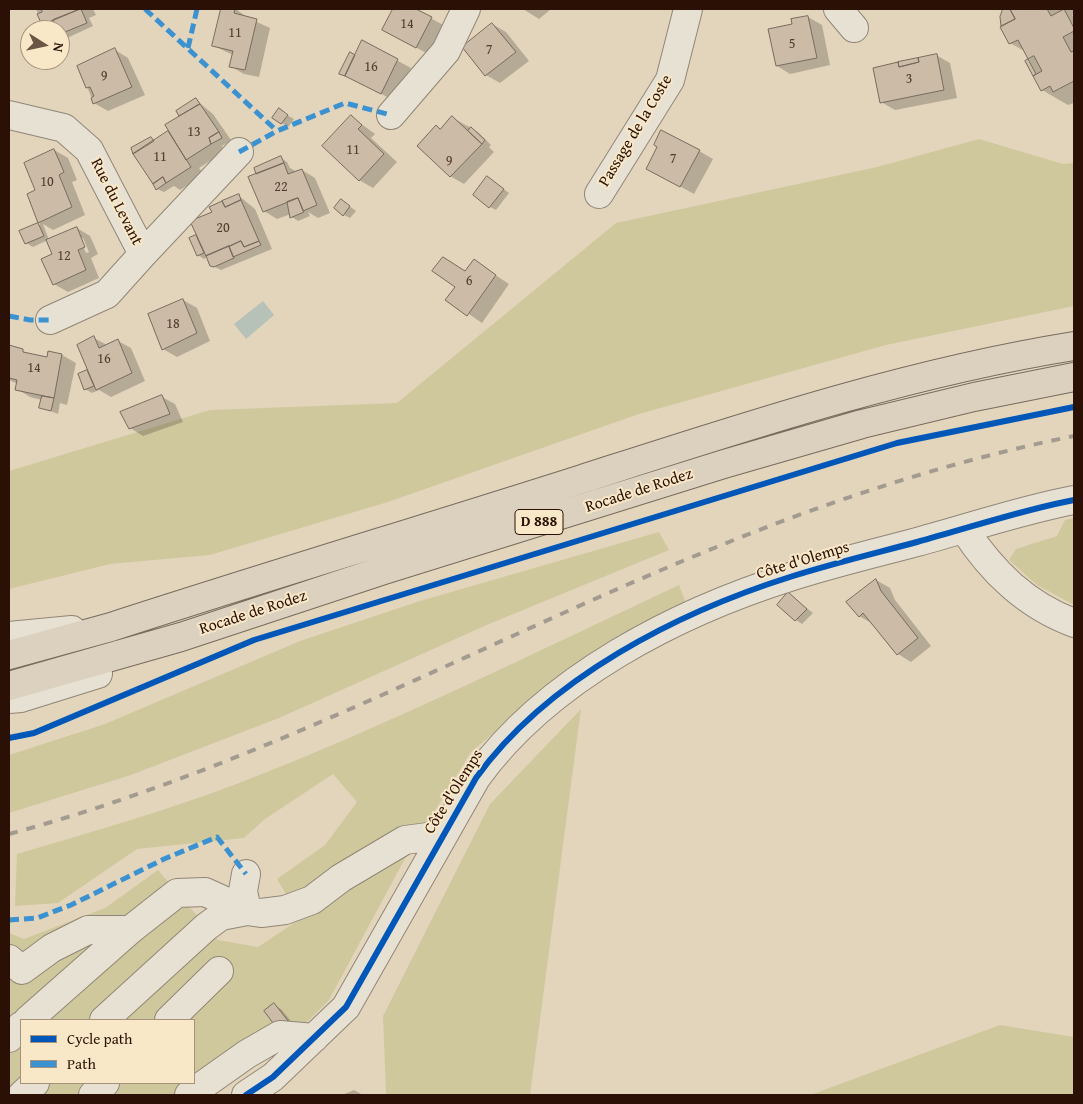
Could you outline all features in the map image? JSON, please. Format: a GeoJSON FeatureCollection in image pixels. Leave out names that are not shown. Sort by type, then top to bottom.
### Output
{"type":"FeatureCollection","features":[{"type":"Feature","properties":{"kind":"highway","name":"Rocade de Rodez"},"geometry":{"type":"LineString","coordinates":[[9,656],[111,627],[764,421],[964,368],[1074,346]]}},
{"type":"Feature","properties":{"kind":"highway","name":"Rocade de Rodez"},"geometry":{"type":"LineString","coordinates":[[9,686],[181,637],[384,570],[733,462],[871,422],[974,397],[1074,377]]}},
{"type":"Feature","properties":{"kind":"street"},"geometry":{"type":"LineString","coordinates":[[391,116],[446,51],[466,9]]}},
{"type":"Feature","properties":{"kind":"street","name":"Passage de la Coste"},"geometry":{"type":"LineString","coordinates":[[599,194],[670,80],[688,9]]}},
{"type":"Feature","properties":{"kind":"street","name":"Rue du Levant"},"geometry":{"type":"LineString","coordinates":[[9,115],[64,128],[89,150],[143,254]]}},
{"type":"Feature","properties":{"kind":"street","name":"Rue du Levant"},"geometry":{"type":"LineString","coordinates":[[50,320],[107,294],[239,152]]}},
{"type":"Feature","properties":{"kind":"street","name":"Côte d'Olemps"},"geometry":{"type":"LineString","coordinates":[[246,1095],[272,1077],[346,1007],[476,778],[497,749],[556,696],[613,656],[666,628],[734,597],[793,576],[1074,500]]}},
{"type":"Feature","properties":{"kind":"street"},"geometry":{"type":"LineString","coordinates":[[964,530],[977,550],[1010,587],[1041,608],[1074,623]]}},
{"type":"Feature","properties":{"kind":"street"},"geometry":{"type":"LineString","coordinates":[[9,636],[111,627]]}},
{"type":"Feature","properties":{"kind":"street"},"geometry":{"type":"LineString","coordinates":[[9,699],[22,698],[138,661],[181,637]]}},
{"type":"Feature","properties":{"kind":"street"},"geometry":{"type":"LineString","coordinates":[[29,1019],[130,930],[178,893],[205,892],[247,911],[260,913],[285,910],[312,900],[341,878],[405,840],[443,835]]}},
{"type":"Feature","properties":{"kind":"street"},"geometry":{"type":"LineString","coordinates":[[246,874],[243,891],[247,911]]}},
{"type":"Feature","properties":{"kind":"street"},"geometry":{"type":"LineString","coordinates":[[105,1019],[206,927],[221,916],[247,911]]}},
{"type":"Feature","properties":{"kind":"street"},"geometry":{"type":"LineString","coordinates":[[12,970],[88,930],[130,930]]}},
{"type":"Feature","properties":{"kind":"street"},"geometry":{"type":"LineString","coordinates":[[170,1019],[219,971]]}},
{"type":"Feature","properties":{"kind":"street"},"geometry":{"type":"LineString","coordinates":[[9,1038],[20,1027]]}},
{"type":"Feature","properties":{"kind":"street"},"geometry":{"type":"LineString","coordinates":[[190,1095],[247,1054],[280,1035],[314,1038]]}},
{"type":"Feature","properties":{"kind":"street"},"geometry":{"type":"LineString","coordinates":[[22,1095],[35,1084]]}},
{"type":"Feature","properties":{"kind":"street"},"geometry":{"type":"LineString","coordinates":[[93,1095],[105,1084]]}},
{"type":"Feature","properties":{"kind":"shaded area"},"geometry":{"type":"Polygon","coordinates":[[[979,139],[1063,164],[1074,163],[1074,306],[886,345],[639,414],[388,502],[210,555],[110,564],[9,589],[9,471],[210,410],[397,403],[616,223],[877,167],[979,139]]]}},
{"type":"Feature","properties":{"kind":"shaded area"},"geometry":{"type":"Polygon","coordinates":[[[263,301],[274,315],[246,339],[234,324],[263,301]]]}},
{"type":"Feature","properties":{"kind":"shaded area"},"geometry":{"type":"Polygon","coordinates":[[[1074,518],[1074,605],[1037,585],[1009,560],[1016,549],[1057,536],[1065,520],[1074,518]]]}},
{"type":"Feature","properties":{"kind":"shaded area"},"geometry":{"type":"Polygon","coordinates":[[[659,532],[669,550],[489,624],[279,718],[131,775],[9,813],[9,755],[105,724],[300,641],[420,601],[659,532]]]}},
{"type":"Feature","properties":{"kind":"shaded area"},"geometry":{"type":"Polygon","coordinates":[[[679,585],[686,603],[580,661],[471,752],[428,822],[287,896],[277,879],[325,845],[357,802],[333,774],[265,819],[244,838],[137,849],[58,903],[15,906],[17,854],[184,803],[295,761],[461,688],[679,585]]]}},
{"type":"Feature","properties":{"kind":"shaded area"},"geometry":{"type":"Polygon","coordinates":[[[581,709],[530,1095],[386,1095],[383,1016],[490,804],[581,709]]]}},
{"type":"Feature","properties":{"kind":"shaded area"},"geometry":{"type":"Polygon","coordinates":[[[409,851],[329,1000],[297,1032],[215,1095],[9,1095],[9,933],[24,939],[105,908],[158,870],[218,940],[258,947],[360,879],[409,851]]]}},
{"type":"Feature","properties":{"kind":"shaded area"},"geometry":{"type":"Polygon","coordinates":[[[1000,1025],[1074,1037],[1074,1095],[810,1095],[1000,1025]]]}},
{"type":"Feature","properties":{"kind":"building"},"geometry":{"type":"Polygon","coordinates":[[[41,9],[80,9],[54,20],[40,20],[37,14],[42,12],[41,9]]]}},
{"type":"Feature","properties":{"kind":"building"},"geometry":{"type":"Polygon","coordinates":[[[81,9],[87,23],[70,30],[70,20],[53,20],[81,9]]]}},
{"type":"Feature","properties":{"kind":"building"},"geometry":{"type":"Polygon","coordinates":[[[221,9],[235,9],[234,13],[257,19],[245,70],[229,67],[233,51],[212,46],[221,9]]]}},
{"type":"Feature","properties":{"kind":"building"},"geometry":{"type":"Polygon","coordinates":[[[393,9],[416,9],[432,17],[416,48],[382,30],[393,9]]]}},
{"type":"Feature","properties":{"kind":"building"},"geometry":{"type":"Polygon","coordinates":[[[1003,9],[1010,9],[1015,19],[1001,26],[1000,17],[1003,9]]]}},
{"type":"Feature","properties":{"kind":"building"},"geometry":{"type":"Polygon","coordinates":[[[1010,9],[1047,9],[1051,16],[1064,9],[1074,28],[1074,31],[1063,37],[1071,52],[1074,51],[1074,81],[1053,92],[1050,86],[1041,91],[1033,76],[1036,74],[1018,40],[1009,44],[1000,27],[1015,19],[1010,9]]]}},
{"type":"Feature","properties":{"kind":"building"},"geometry":{"type":"Polygon","coordinates":[[[808,16],[817,58],[776,66],[768,29],[792,24],[791,19],[808,16]]]}},
{"type":"Feature","properties":{"kind":"building"},"geometry":{"type":"Polygon","coordinates":[[[492,23],[516,52],[485,76],[462,47],[492,23]]]}},
{"type":"Feature","properties":{"kind":"building"},"geometry":{"type":"Polygon","coordinates":[[[362,40],[398,59],[381,94],[345,76],[362,40]]]}},
{"type":"Feature","properties":{"kind":"building"},"geometry":{"type":"Polygon","coordinates":[[[115,48],[132,87],[93,104],[91,98],[94,96],[90,87],[86,88],[77,66],[115,48]]]}},
{"type":"Feature","properties":{"kind":"building"},"geometry":{"type":"Polygon","coordinates":[[[350,52],[355,55],[345,76],[339,74],[350,52]]]}},
{"type":"Feature","properties":{"kind":"building"},"geometry":{"type":"Polygon","coordinates":[[[937,54],[944,90],[880,103],[873,68],[898,62],[899,67],[919,62],[918,58],[937,54]]]}},
{"type":"Feature","properties":{"kind":"building"},"geometry":{"type":"Polygon","coordinates":[[[1034,56],[1042,71],[1033,76],[1025,61],[1034,56]]]}},
{"type":"Feature","properties":{"kind":"building"},"geometry":{"type":"Polygon","coordinates":[[[918,58],[919,62],[899,67],[898,62],[918,58]]]}},
{"type":"Feature","properties":{"kind":"building"},"geometry":{"type":"Polygon","coordinates":[[[196,98],[200,104],[179,116],[176,111],[196,98]]]}},
{"type":"Feature","properties":{"kind":"building"},"geometry":{"type":"Polygon","coordinates":[[[200,104],[219,132],[209,138],[211,144],[186,160],[165,125],[200,104]]]}},
{"type":"Feature","properties":{"kind":"building"},"geometry":{"type":"Polygon","coordinates":[[[279,108],[288,115],[281,124],[272,118],[279,108]]]}},
{"type":"Feature","properties":{"kind":"building"},"geometry":{"type":"Polygon","coordinates":[[[351,115],[362,125],[358,129],[384,154],[359,181],[322,146],[351,115]]]}},
{"type":"Feature","properties":{"kind":"building"},"geometry":{"type":"Polygon","coordinates":[[[452,116],[482,144],[450,177],[417,146],[436,125],[440,129],[452,116]]]}},
{"type":"Feature","properties":{"kind":"building"},"geometry":{"type":"Polygon","coordinates":[[[471,127],[485,140],[482,144],[468,131],[471,127]]]}},
{"type":"Feature","properties":{"kind":"building"},"geometry":{"type":"Polygon","coordinates":[[[661,130],[700,150],[680,187],[646,169],[657,147],[654,145],[661,130]]]}},
{"type":"Feature","properties":{"kind":"building"},"geometry":{"type":"Polygon","coordinates":[[[168,131],[191,167],[166,183],[163,177],[153,184],[133,154],[168,131]]]}},
{"type":"Feature","properties":{"kind":"building"},"geometry":{"type":"Polygon","coordinates":[[[219,132],[222,138],[211,144],[209,138],[219,132]]]}},
{"type":"Feature","properties":{"kind":"building"},"geometry":{"type":"Polygon","coordinates":[[[151,137],[154,141],[133,154],[131,148],[151,137]]]}},
{"type":"Feature","properties":{"kind":"building"},"geometry":{"type":"Polygon","coordinates":[[[54,149],[64,172],[59,175],[72,207],[38,223],[27,194],[35,190],[24,163],[54,149]]]}},
{"type":"Feature","properties":{"kind":"building"},"geometry":{"type":"Polygon","coordinates":[[[281,156],[284,163],[256,174],[254,168],[281,156]]]}},
{"type":"Feature","properties":{"kind":"building"},"geometry":{"type":"Polygon","coordinates":[[[284,163],[288,174],[302,169],[317,205],[303,211],[298,198],[263,212],[248,177],[284,163]]]}},
{"type":"Feature","properties":{"kind":"building"},"geometry":{"type":"Polygon","coordinates":[[[487,176],[504,189],[489,208],[473,195],[487,176]]]}},
{"type":"Feature","properties":{"kind":"building"},"geometry":{"type":"Polygon","coordinates":[[[163,177],[166,183],[156,190],[153,184],[163,177]]]}},
{"type":"Feature","properties":{"kind":"building"},"geometry":{"type":"Polygon","coordinates":[[[239,194],[241,200],[225,207],[222,201],[239,194]]]}},
{"type":"Feature","properties":{"kind":"building"},"geometry":{"type":"Polygon","coordinates":[[[298,198],[304,212],[290,218],[287,202],[298,198]]]}},
{"type":"Feature","properties":{"kind":"building"},"geometry":{"type":"Polygon","coordinates":[[[341,199],[350,206],[343,216],[334,208],[341,199]]]}},
{"type":"Feature","properties":{"kind":"building"},"geometry":{"type":"Polygon","coordinates":[[[241,200],[259,241],[244,247],[241,241],[206,256],[190,221],[212,212],[209,207],[222,201],[225,207],[241,200]]]}},
{"type":"Feature","properties":{"kind":"building"},"geometry":{"type":"Polygon","coordinates":[[[38,223],[44,236],[25,244],[19,231],[38,223]]]}},
{"type":"Feature","properties":{"kind":"building"},"geometry":{"type":"Polygon","coordinates":[[[77,227],[85,247],[78,250],[86,270],[53,285],[41,259],[52,254],[46,240],[77,227]]]}},
{"type":"Feature","properties":{"kind":"building"},"geometry":{"type":"Polygon","coordinates":[[[196,235],[204,253],[197,256],[189,238],[196,235]]]}},
{"type":"Feature","properties":{"kind":"building"},"geometry":{"type":"Polygon","coordinates":[[[241,241],[244,247],[259,241],[261,245],[233,257],[229,247],[241,241]]]}},
{"type":"Feature","properties":{"kind":"building"},"geometry":{"type":"Polygon","coordinates":[[[229,246],[234,258],[214,267],[210,266],[206,256],[229,246]]]}},
{"type":"Feature","properties":{"kind":"building"},"geometry":{"type":"Polygon","coordinates":[[[443,257],[465,271],[474,259],[496,275],[467,316],[445,300],[455,287],[432,271],[443,257]]]}},
{"type":"Feature","properties":{"kind":"building"},"geometry":{"type":"Polygon","coordinates":[[[183,299],[197,333],[162,350],[148,314],[183,299]]]}},
{"type":"Feature","properties":{"kind":"building"},"geometry":{"type":"Polygon","coordinates":[[[94,336],[99,348],[118,339],[132,373],[96,390],[77,345],[94,336]]]}},
{"type":"Feature","properties":{"kind":"building"},"geometry":{"type":"Polygon","coordinates":[[[9,345],[23,349],[23,352],[47,357],[48,351],[62,354],[54,398],[15,390],[17,380],[9,378],[9,345]]]}},
{"type":"Feature","properties":{"kind":"building"},"geometry":{"type":"Polygon","coordinates":[[[87,370],[94,386],[84,390],[78,374],[87,370]]]}},
{"type":"Feature","properties":{"kind":"building"},"geometry":{"type":"Polygon","coordinates":[[[162,395],[170,414],[129,429],[120,412],[162,395]]]}},
{"type":"Feature","properties":{"kind":"building"},"geometry":{"type":"Polygon","coordinates":[[[42,396],[54,398],[51,411],[39,408],[42,396]]]}},
{"type":"Feature","properties":{"kind":"building"},"geometry":{"type":"Polygon","coordinates":[[[876,579],[881,591],[918,638],[897,655],[863,613],[859,617],[846,602],[876,579]]]}},
{"type":"Feature","properties":{"kind":"building"},"geometry":{"type":"Polygon","coordinates":[[[788,592],[807,609],[795,621],[777,605],[788,592]]]}},
{"type":"Feature","properties":{"kind":"building"},"geometry":{"type":"Polygon","coordinates":[[[274,1003],[289,1022],[276,1027],[264,1011],[274,1003]]]}},
{"type":"Feature","properties":{"kind":"railway"},"geometry":{"type":"LineString","coordinates":[[9,834],[102,806],[193,774],[282,738],[635,581],[767,527],[897,482],[985,457],[1074,436]]}},
{"type":"Feature","properties":{"kind":"marked path"},"geometry":{"type":"LineString","coordinates":[[145,9],[277,131]]}},
{"type":"Feature","properties":{"kind":"marked path"},"geometry":{"type":"LineString","coordinates":[[188,48],[197,9]]}},
{"type":"Feature","properties":{"kind":"marked path"},"geometry":{"type":"LineString","coordinates":[[239,152],[277,131],[345,103],[391,115]]}},
{"type":"Feature","properties":{"kind":"marked path"},"geometry":{"type":"LineString","coordinates":[[9,316],[30,320],[50,320]]}},
{"type":"Feature","properties":{"kind":"marked path"},"geometry":{"type":"LineString","coordinates":[[9,920],[37,918],[71,905],[164,859],[217,837],[246,874]]}},
{"type":"Feature","properties":{"kind":"cycle path"},"geometry":{"type":"LineString","coordinates":[[9,738],[34,733],[254,640],[897,443],[1074,407]]}},
{"type":"Feature","properties":{"kind":"cycle path"},"geometry":{"type":"LineString","coordinates":[[246,1095],[273,1077],[346,1007],[476,778],[506,742],[540,709],[578,680],[618,653],[661,629],[749,591],[824,567],[1015,514],[1074,500]]}}]}
